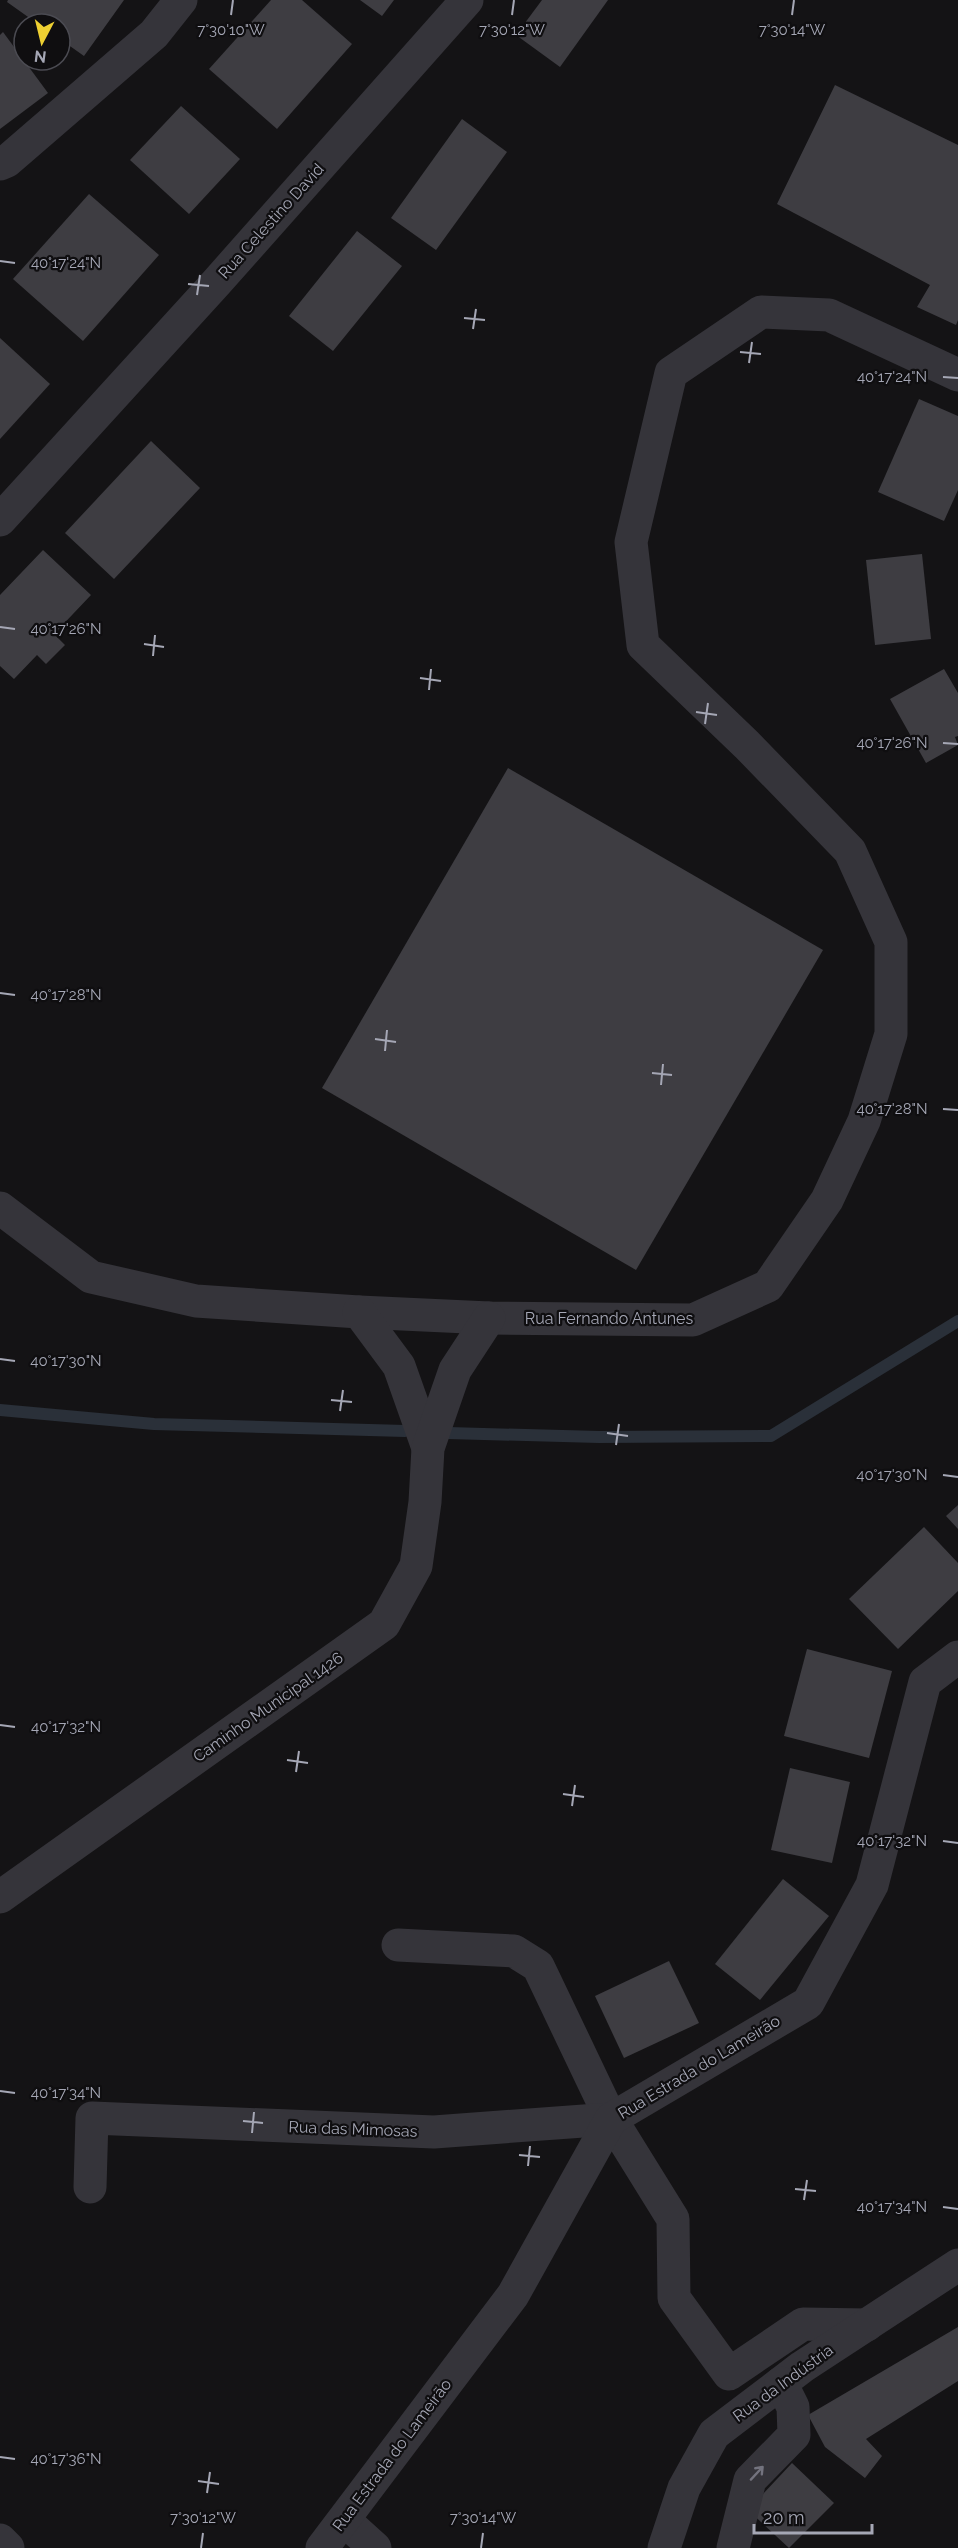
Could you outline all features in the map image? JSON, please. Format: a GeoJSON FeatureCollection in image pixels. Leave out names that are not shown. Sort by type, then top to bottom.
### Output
{"type":"FeatureCollection","features":[{"type":"Feature","properties":{"kind":"street"},"geometry":{"type":"LineString","coordinates":[[0,164],[7,161],[154,34],[181,0]]}},
{"type":"Feature","properties":{"kind":"street","name":"Rua Celestino David"},"geometry":{"type":"LineString","coordinates":[[0,520],[224,274],[467,0]]}},
{"type":"Feature","properties":{"kind":"street","name":"Rua Fernando Antunes"},"geometry":{"type":"LineString","coordinates":[[0,1208],[91,1277],[196,1301],[489,1318],[693,1320],[768,1286],[827,1200],[864,1121],[891,1034],[891,942],[850,851],[747,745],[643,645],[631,542],[671,374],[761,312],[829,315],[958,375]]}},
{"type":"Feature","properties":{"kind":"street","name":"Caminho Municipal 1426"},"geometry":{"type":"LineString","coordinates":[[359,1312],[399,1366],[428,1448]]}},
{"type":"Feature","properties":{"kind":"street","name":"Caminho Municipal 1426"},"geometry":{"type":"LineString","coordinates":[[0,1897],[384,1624],[416,1566],[425,1502],[428,1448],[455,1370],[489,1318]]}},
{"type":"Feature","properties":{"kind":"street","name":"Rua Estrada do Lameirão"},"geometry":{"type":"LineString","coordinates":[[322,2548],[513,2295],[612,2119],[808,2003],[872,1885],[925,1682],[958,1657]]}},
{"type":"Feature","properties":{"kind":"street"},"geometry":{"type":"LineString","coordinates":[[398,1945],[514,1951],[538,1966],[612,2119],[673,2219],[674,2298],[729,2374],[803,2324],[867,2325]]}},
{"type":"Feature","properties":{"kind":"street","name":"Rua das Mimosas"},"geometry":{"type":"LineString","coordinates":[[90,2187],[92,2118],[434,2132],[612,2119]]}},
{"type":"Feature","properties":{"kind":"street","name":"Rua da Indústria"},"geometry":{"type":"LineString","coordinates":[[664,2548],[684,2488],[714,2434],[781,2383],[958,2265]]}},
{"type":"Feature","properties":{"kind":"street"},"geometry":{"type":"LineString","coordinates":[[733,2548],[750,2480],[794,2435],[793,2407],[781,2383]]}},
{"type":"Feature","properties":{"kind":"street"},"geometry":{"type":"LineString","coordinates":[[344,2520],[375,2548]]}},
{"type":"Feature","properties":{"kind":"street"},"geometry":{"type":"LineString","coordinates":[[0,2540],[8,2548]]}},
{"type":"Feature","properties":{"kind":"building"},"geometry":{"type":"Polygon","coordinates":[[[8,0],[124,0],[84,56],[72,48],[72,12],[21,12],[7,2],[8,0]]]}},
{"type":"Feature","properties":{"kind":"building"},"geometry":{"type":"Polygon","coordinates":[[[271,0],[302,0],[352,44],[277,129],[209,69],[271,0]]]}},
{"type":"Feature","properties":{"kind":"building"},"geometry":{"type":"Polygon","coordinates":[[[360,0],[394,0],[382,16],[360,0]]]}},
{"type":"Feature","properties":{"kind":"building"},"geometry":{"type":"Polygon","coordinates":[[[542,0],[608,0],[560,67],[516,35],[542,0]]]}},
{"type":"Feature","properties":{"kind":"building"},"geometry":{"type":"Polygon","coordinates":[[[3,32],[12,44],[12,72],[33,72],[48,93],[0,129],[0,35],[3,32]]]}},
{"type":"Feature","properties":{"kind":"building"},"geometry":{"type":"Polygon","coordinates":[[[835,85],[958,145],[958,320],[956,325],[917,307],[930,285],[777,204],[835,85]]]}},
{"type":"Feature","properties":{"kind":"building"},"geometry":{"type":"Polygon","coordinates":[[[181,106],[240,159],[189,214],[130,160],[181,106]]]}},
{"type":"Feature","properties":{"kind":"building"},"geometry":{"type":"Polygon","coordinates":[[[462,119],[507,152],[436,250],[391,218],[462,119]]]}},
{"type":"Feature","properties":{"kind":"building"},"geometry":{"type":"Polygon","coordinates":[[[89,194],[159,255],[83,341],[13,279],[89,194]]]}},
{"type":"Feature","properties":{"kind":"building"},"geometry":{"type":"Polygon","coordinates":[[[357,231],[402,266],[333,351],[289,316],[357,231]]]}},
{"type":"Feature","properties":{"kind":"building"},"geometry":{"type":"Polygon","coordinates":[[[0,338],[50,384],[0,439],[0,338]]]}},
{"type":"Feature","properties":{"kind":"building"},"geometry":{"type":"Polygon","coordinates":[[[919,399],[958,416],[958,490],[944,521],[878,492],[919,399]]]}},
{"type":"Feature","properties":{"kind":"building"},"geometry":{"type":"Polygon","coordinates":[[[151,441],[200,488],[114,579],[65,533],[151,441]]]}},
{"type":"Feature","properties":{"kind":"building"},"geometry":{"type":"Polygon","coordinates":[[[43,550],[91,595],[54,634],[65,645],[46,664],[37,655],[14,679],[0,666],[0,595],[43,550]]]}},
{"type":"Feature","properties":{"kind":"building"},"geometry":{"type":"Polygon","coordinates":[[[922,554],[931,639],[875,645],[866,560],[922,554]]]}},
{"type":"Feature","properties":{"kind":"building"},"geometry":{"type":"Polygon","coordinates":[[[944,669],[958,693],[958,736],[955,737],[958,745],[926,763],[890,699],[944,669]]]}},
{"type":"Feature","properties":{"kind":"building"},"geometry":{"type":"Polygon","coordinates":[[[508,768],[823,950],[636,1270],[322,1088],[508,768]]]}},
{"type":"Feature","properties":{"kind":"building"},"geometry":{"type":"Polygon","coordinates":[[[958,1505],[958,1529],[946,1516],[958,1505]]]}},
{"type":"Feature","properties":{"kind":"building"},"geometry":{"type":"Polygon","coordinates":[[[924,1527],[958,1563],[958,1591],[898,1649],[849,1599],[924,1527]]]}},
{"type":"Feature","properties":{"kind":"building"},"geometry":{"type":"Polygon","coordinates":[[[807,1649],[892,1671],[869,1758],[784,1736],[807,1649]]]}},
{"type":"Feature","properties":{"kind":"building"},"geometry":{"type":"Polygon","coordinates":[[[790,1768],[850,1782],[832,1863],[771,1850],[790,1768]]]}},
{"type":"Feature","properties":{"kind":"building"},"geometry":{"type":"Polygon","coordinates":[[[783,1879],[829,1916],[760,2000],[715,1964],[783,1879]]]}},
{"type":"Feature","properties":{"kind":"building"},"geometry":{"type":"Polygon","coordinates":[[[669,1961],[699,2023],[624,2058],[595,1996],[669,1961]]]}},
{"type":"Feature","properties":{"kind":"building"},"geometry":{"type":"Polygon","coordinates":[[[958,2327],[958,2381],[866,2439],[882,2456],[865,2478],[825,2447],[808,2415],[958,2327]]]}},
{"type":"Feature","properties":{"kind":"building"},"geometry":{"type":"Polygon","coordinates":[[[792,2463],[834,2503],[789,2548],[748,2510],[792,2463]]]}},
{"type":"Feature","properties":{"kind":"waterway"},"geometry":{"type":"LineString","coordinates":[[448,1433],[599,1437],[771,1436],[958,1321]]}},
{"type":"Feature","properties":{"kind":"waterway"},"geometry":{"type":"LineString","coordinates":[[0,1410],[154,1424],[405,1431]]}}]}
